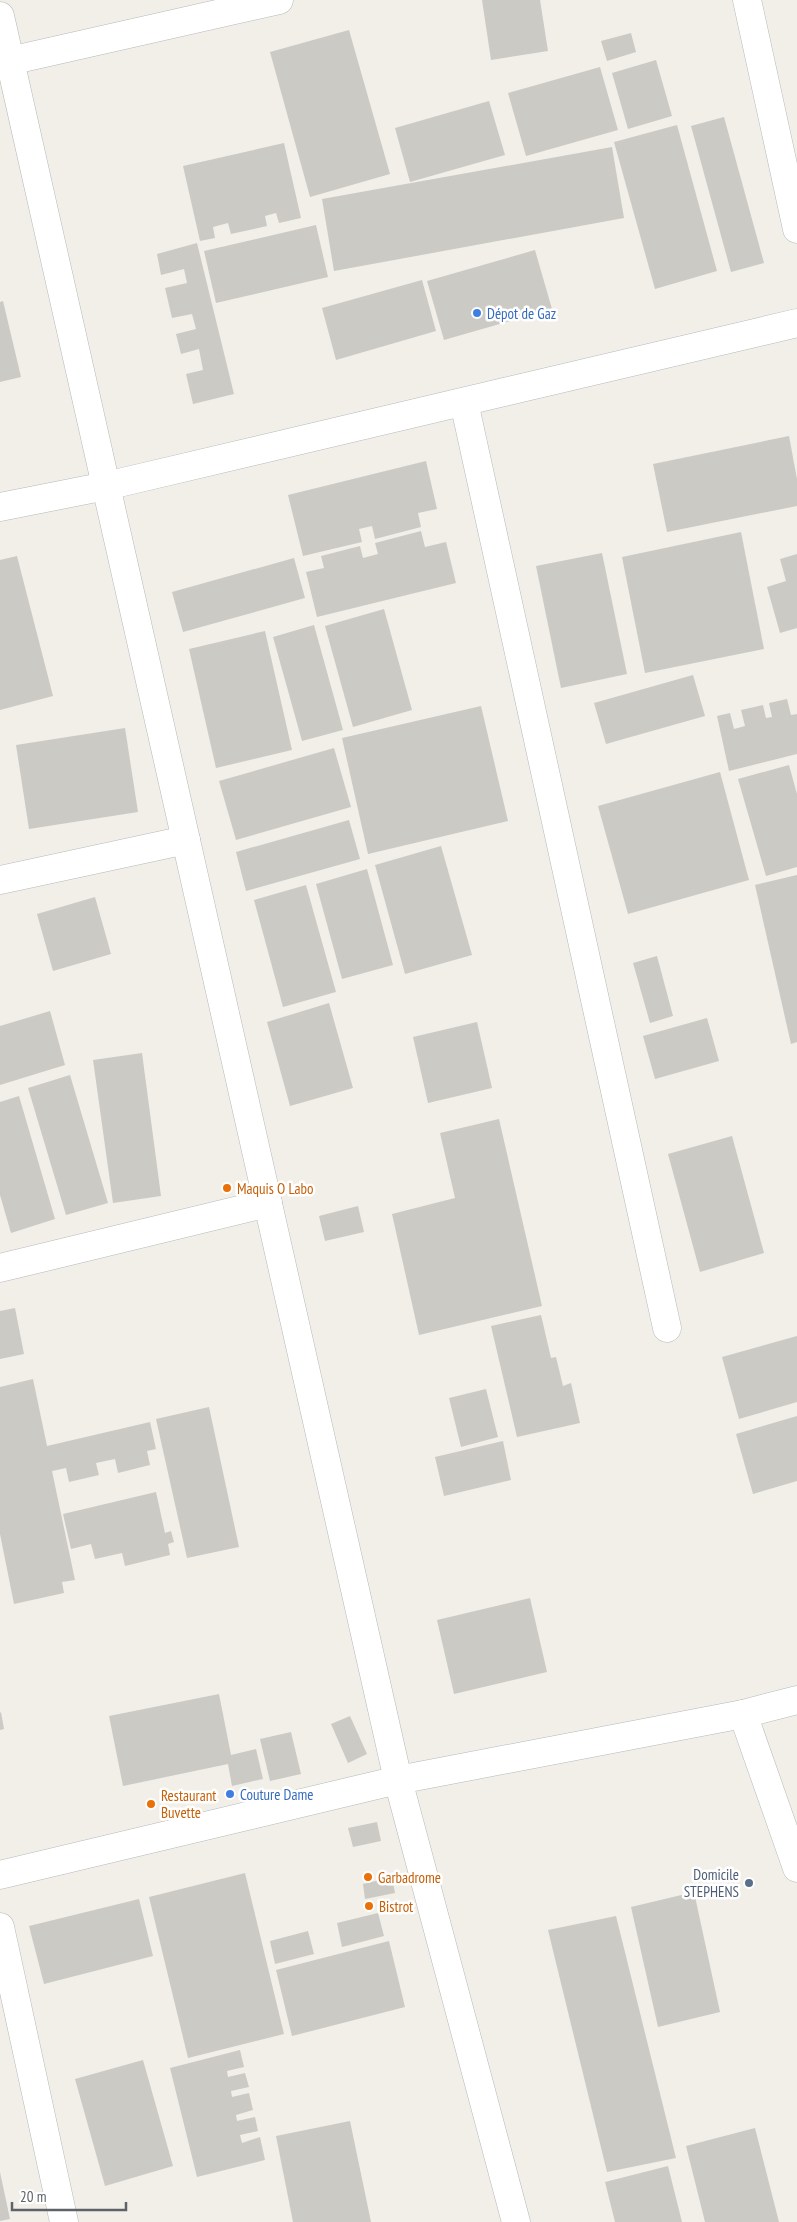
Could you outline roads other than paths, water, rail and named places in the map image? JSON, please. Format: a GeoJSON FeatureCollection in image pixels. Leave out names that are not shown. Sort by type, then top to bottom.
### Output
{"type":"FeatureCollection","features":[{"type":"Feature","properties":{"kind":"street"},"geometry":{"type":"LineString","coordinates":[[5,62],[279,0]]}},
{"type":"Feature","properties":{"kind":"street"},"geometry":{"type":"LineString","coordinates":[[747,0],[797,229]]}},
{"type":"Feature","properties":{"kind":"street"},"geometry":{"type":"LineString","coordinates":[[0,16],[5,62],[106,486],[398,1780],[516,2222]]}},
{"type":"Feature","properties":{"kind":"street"},"geometry":{"type":"LineString","coordinates":[[0,507],[106,486],[797,323]]}},
{"type":"Feature","properties":{"kind":"street"},"geometry":{"type":"LineString","coordinates":[[464,402],[667,1328]]}},
{"type":"Feature","properties":{"kind":"street"},"geometry":{"type":"LineString","coordinates":[[0,880],[186,840]]}},
{"type":"Feature","properties":{"kind":"street"},"geometry":{"type":"LineString","coordinates":[[0,1268],[268,1203]]}},
{"type":"Feature","properties":{"kind":"street"},"geometry":{"type":"LineString","coordinates":[[0,1875],[398,1780],[743,1714],[797,1700]]}},
{"type":"Feature","properties":{"kind":"street"},"geometry":{"type":"LineString","coordinates":[[743,1714],[797,1868]]}},
{"type":"Feature","properties":{"kind":"street"},"geometry":{"type":"LineString","coordinates":[[0,1927],[64,2222]]}},
{"type":"Feature","properties":{"kind":"place","name":"Dépot de Gaz"},"geometry":{"type":"Point","coordinates":[477,313]}},
{"type":"Feature","properties":{"kind":"place","name":"Maquis O Labo"},"geometry":{"type":"Point","coordinates":[227,1188]}},
{"type":"Feature","properties":{"kind":"place","name":"Couture Dame"},"geometry":{"type":"Point","coordinates":[230,1794]}},
{"type":"Feature","properties":{"kind":"place","name":"Restaurant Buvette"},"geometry":{"type":"Point","coordinates":[151,1804]}},
{"type":"Feature","properties":{"kind":"place","name":"Garbadrome"},"geometry":{"type":"Point","coordinates":[368,1877]}},
{"type":"Feature","properties":{"kind":"place","name":"Domicile STEPHENS"},"geometry":{"type":"Point","coordinates":[749,1883]}},
{"type":"Feature","properties":{"kind":"place","name":"Bistrot"},"geometry":{"type":"Point","coordinates":[369,1906]}}]}
